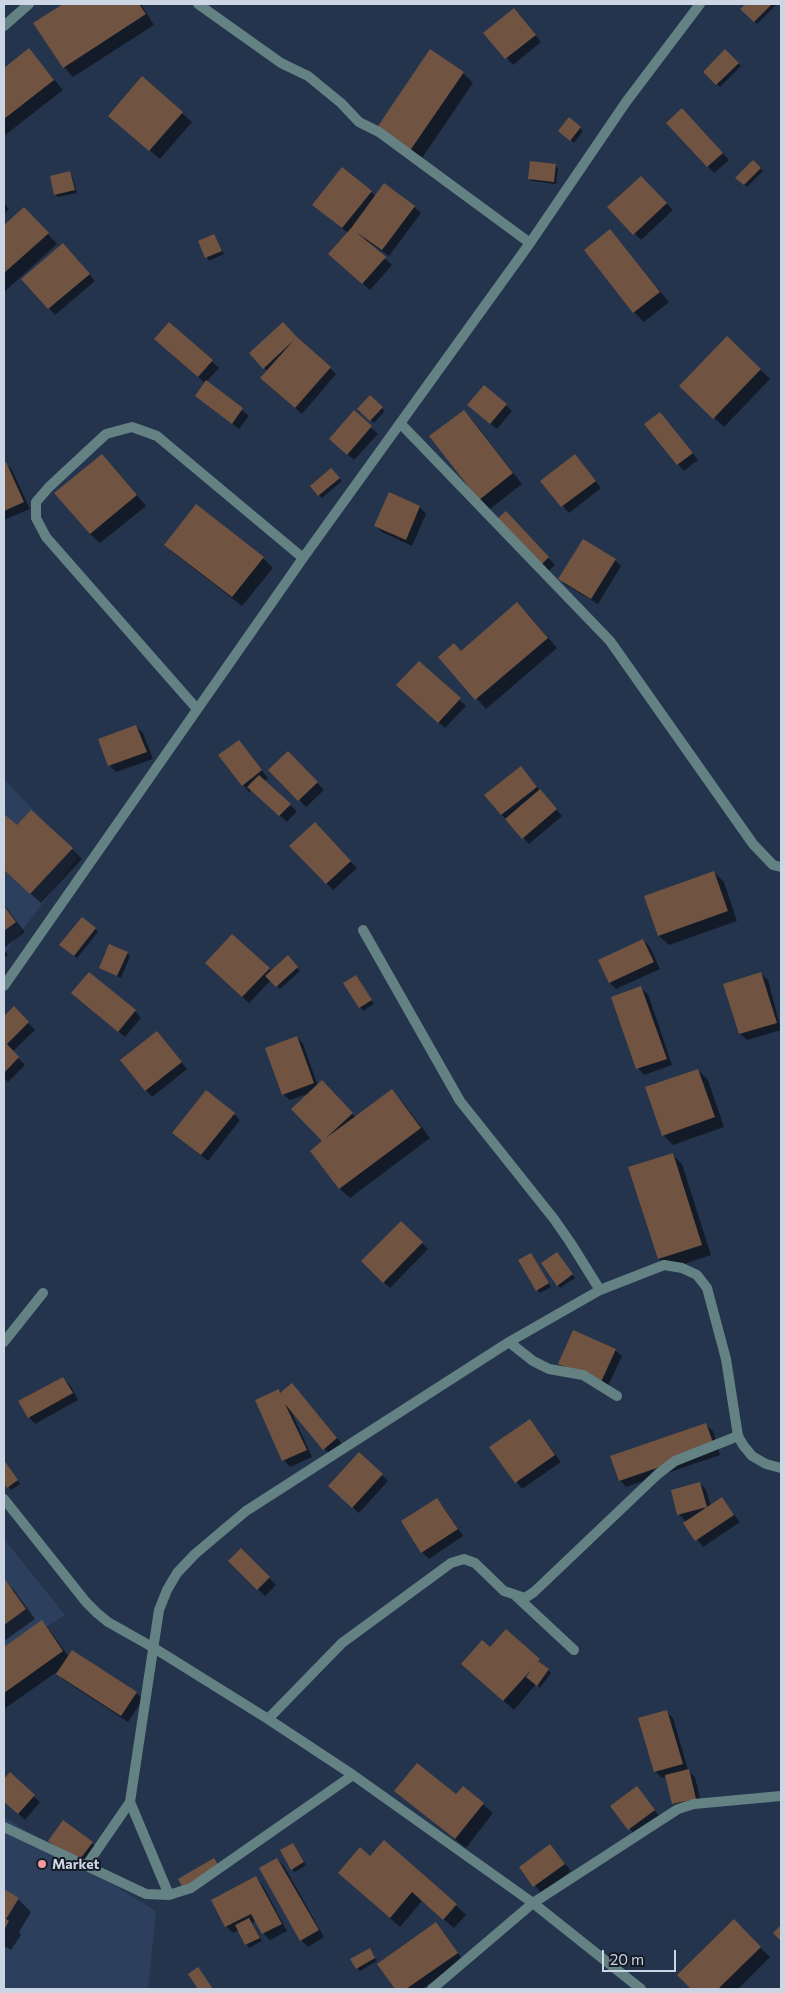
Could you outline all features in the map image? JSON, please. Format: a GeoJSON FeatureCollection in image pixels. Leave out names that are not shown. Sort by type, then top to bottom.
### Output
{"type":"FeatureCollection","features":[{"type":"Feature","properties":{"kind":"street"},"geometry":{"type":"LineString","coordinates":[[4,26],[30,4]]}},
{"type":"Feature","properties":{"kind":"street"},"geometry":{"type":"LineString","coordinates":[[198,4],[281,63],[308,76],[341,102],[359,122],[378,132],[530,243]]}},
{"type":"Feature","properties":{"kind":"street"},"geometry":{"type":"LineString","coordinates":[[4,986],[303,558],[530,243],[626,102],[700,4]]}},
{"type":"Feature","properties":{"kind":"street"},"geometry":{"type":"LineString","coordinates":[[400,423],[610,641],[753,844],[773,865],[781,867]]}},
{"type":"Feature","properties":{"kind":"street"},"geometry":{"type":"LineString","coordinates":[[197,709],[46,537],[36,518],[36,502],[49,487],[106,434],[132,426],[157,436],[303,558]]}},
{"type":"Feature","properties":{"kind":"street"},"geometry":{"type":"LineString","coordinates":[[363,930],[460,1102],[554,1219],[600,1290]]}},
{"type":"Feature","properties":{"kind":"street"},"geometry":{"type":"LineString","coordinates":[[86,1866],[130,1802],[159,1610],[167,1590],[177,1574],[194,1554],[246,1511],[509,1342],[600,1290],[664,1265],[682,1268],[698,1275],[707,1288],[724,1351],[738,1436],[743,1446],[752,1456],[766,1464],[781,1468]]}},
{"type":"Feature","properties":{"kind":"street"},"geometry":{"type":"LineString","coordinates":[[4,1342],[42,1293]]}},
{"type":"Feature","properties":{"kind":"street"},"geometry":{"type":"LineString","coordinates":[[509,1342],[549,1369],[583,1375],[617,1396]]}},
{"type":"Feature","properties":{"kind":"street"},"geometry":{"type":"LineString","coordinates":[[268,1719],[342,1643],[451,1563],[464,1559],[475,1563],[504,1591],[525,1598],[534,1592],[663,1470],[675,1461],[701,1449],[738,1436]]}},
{"type":"Feature","properties":{"kind":"street"},"geometry":{"type":"LineString","coordinates":[[4,1499],[86,1602],[108,1622],[154,1648],[268,1719],[353,1775],[533,1904],[642,1989]]}},
{"type":"Feature","properties":{"kind":"street"},"geometry":{"type":"LineString","coordinates":[[515,1596],[574,1650]]}},
{"type":"Feature","properties":{"kind":"street"},"geometry":{"type":"LineString","coordinates":[[4,1827],[146,1894],[169,1895],[191,1888],[353,1775]]}},
{"type":"Feature","properties":{"kind":"street"},"geometry":{"type":"LineString","coordinates":[[432,1989],[533,1904],[678,1809],[694,1804],[781,1796]]}},
{"type":"Feature","properties":{"kind":"street"},"geometry":{"type":"LineString","coordinates":[[130,1802],[169,1895]]}},
{"type":"Feature","properties":{"kind":"shaded area"},"geometry":{"type":"Polygon","coordinates":[[[4,779],[78,857],[4,954],[4,779]]]}},
{"type":"Feature","properties":{"kind":"shaded area"},"geometry":{"type":"Polygon","coordinates":[[[4,1539],[65,1615],[4,1653],[4,1539]]]}},
{"type":"Feature","properties":{"kind":"shaded area","name":"Market"},"geometry":{"type":"Polygon","coordinates":[[[4,1817],[156,1911],[148,1989],[4,1989],[4,1817]]]}},
{"type":"Feature","properties":{"kind":"building"},"geometry":{"type":"Polygon","coordinates":[[[63,4],[139,4],[146,14],[63,68],[33,23],[63,4]]]}},
{"type":"Feature","properties":{"kind":"building"},"geometry":{"type":"Polygon","coordinates":[[[746,4],[772,4],[754,22],[740,9],[746,4]]]}},
{"type":"Feature","properties":{"kind":"building"},"geometry":{"type":"Polygon","coordinates":[[[514,8],[536,35],[505,59],[483,33],[514,8]]]}},
{"type":"Feature","properties":{"kind":"building"},"geometry":{"type":"Polygon","coordinates":[[[29,48],[54,80],[4,119],[4,68],[29,48]]]}},
{"type":"Feature","properties":{"kind":"building"},"geometry":{"type":"Polygon","coordinates":[[[430,49],[464,72],[407,155],[374,132],[430,49]]]}},
{"type":"Feature","properties":{"kind":"building"},"geometry":{"type":"Polygon","coordinates":[[[725,49],[739,63],[716,85],[703,72],[725,49]]]}},
{"type":"Feature","properties":{"kind":"building"},"geometry":{"type":"Polygon","coordinates":[[[142,76],[183,112],[149,151],[108,116],[142,76]]]}},
{"type":"Feature","properties":{"kind":"building"},"geometry":{"type":"Polygon","coordinates":[[[682,108],[723,153],[707,167],[666,123],[682,108]]]}},
{"type":"Feature","properties":{"kind":"building"},"geometry":{"type":"Polygon","coordinates":[[[569,117],[581,127],[570,141],[558,131],[569,117]]]}},
{"type":"Feature","properties":{"kind":"building"},"geometry":{"type":"Polygon","coordinates":[[[753,160],[761,168],[744,185],[735,178],[753,160]]]}},
{"type":"Feature","properties":{"kind":"building"},"geometry":{"type":"Polygon","coordinates":[[[530,161],[556,164],[554,182],[528,179],[530,161]]]}},
{"type":"Feature","properties":{"kind":"building"},"geometry":{"type":"Polygon","coordinates":[[[342,167],[372,191],[342,228],[312,205],[342,167]]]}},
{"type":"Feature","properties":{"kind":"building"},"geometry":{"type":"Polygon","coordinates":[[[70,171],[75,190],[54,195],[50,176],[70,171]]]}},
{"type":"Feature","properties":{"kind":"building"},"geometry":{"type":"Polygon","coordinates":[[[641,176],[667,203],[633,235],[607,207],[641,176]]]}},
{"type":"Feature","properties":{"kind":"building"},"geometry":{"type":"Polygon","coordinates":[[[384,183],[415,206],[382,250],[356,232],[386,257],[362,284],[328,254],[352,227],[384,183]]]}},
{"type":"Feature","properties":{"kind":"building"},"geometry":{"type":"Polygon","coordinates":[[[24,207],[49,233],[4,273],[4,225],[24,207]]]}},
{"type":"Feature","properties":{"kind":"building"},"geometry":{"type":"Polygon","coordinates":[[[610,229],[660,292],[633,313],[584,250],[610,229]]]}},
{"type":"Feature","properties":{"kind":"building"},"geometry":{"type":"Polygon","coordinates":[[[214,234],[222,251],[205,258],[198,241],[214,234]]]}},
{"type":"Feature","properties":{"kind":"building"},"geometry":{"type":"Polygon","coordinates":[[[63,243],[90,274],[48,309],[21,279],[63,243]]]}},
{"type":"Feature","properties":{"kind":"building"},"geometry":{"type":"Polygon","coordinates":[[[169,322],[213,360],[198,377],[154,339],[169,322]]]}},
{"type":"Feature","properties":{"kind":"building"},"geometry":{"type":"Polygon","coordinates":[[[283,322],[331,367],[295,408],[260,378],[294,340],[263,369],[249,353],[283,322]]]}},
{"type":"Feature","properties":{"kind":"building"},"geometry":{"type":"Polygon","coordinates":[[[727,336],[761,369],[713,419],[679,386],[727,336]]]}},
{"type":"Feature","properties":{"kind":"building"},"geometry":{"type":"Polygon","coordinates":[[[206,380],[243,408],[232,424],[195,396],[206,380]]]}},
{"type":"Feature","properties":{"kind":"building"},"geometry":{"type":"Polygon","coordinates":[[[484,385],[507,404],[490,424],[467,405],[484,385]]]}},
{"type":"Feature","properties":{"kind":"building"},"geometry":{"type":"Polygon","coordinates":[[[370,395],[383,407],[370,421],[357,409],[370,395]]]}},
{"type":"Feature","properties":{"kind":"building"},"geometry":{"type":"Polygon","coordinates":[[[354,410],[372,426],[347,455],[329,439],[354,410]]]}},
{"type":"Feature","properties":{"kind":"building"},"geometry":{"type":"Polygon","coordinates":[[[464,410],[513,473],[479,500],[429,436],[464,410]]]}},
{"type":"Feature","properties":{"kind":"building"},"geometry":{"type":"Polygon","coordinates":[[[660,412],[693,453],[677,465],[644,424],[660,412]]]}},
{"type":"Feature","properties":{"kind":"building"},"geometry":{"type":"Polygon","coordinates":[[[102,454],[137,495],[90,534],[54,493],[102,454]]]}},
{"type":"Feature","properties":{"kind":"building"},"geometry":{"type":"Polygon","coordinates":[[[575,454],[596,481],[561,507],[540,481],[575,454]]]}},
{"type":"Feature","properties":{"kind":"building"},"geometry":{"type":"Polygon","coordinates":[[[6,462],[24,502],[4,511],[4,463],[6,462]]]}},
{"type":"Feature","properties":{"kind":"building"},"geometry":{"type":"Polygon","coordinates":[[[331,468],[340,478],[318,496],[310,486],[331,468]]]}},
{"type":"Feature","properties":{"kind":"building"},"geometry":{"type":"Polygon","coordinates":[[[389,492],[420,506],[406,540],[374,526],[389,492]]]}},
{"type":"Feature","properties":{"kind":"building"},"geometry":{"type":"Polygon","coordinates":[[[196,504],[264,557],[232,597],[164,545],[196,504]]]}},
{"type":"Feature","properties":{"kind":"building"},"geometry":{"type":"Polygon","coordinates":[[[506,511],[549,557],[537,569],[493,523],[506,511]]]}},
{"type":"Feature","properties":{"kind":"building"},"geometry":{"type":"Polygon","coordinates":[[[583,539],[616,559],[591,599],[558,579],[583,539]]]}},
{"type":"Feature","properties":{"kind":"building"},"geometry":{"type":"Polygon","coordinates":[[[517,602],[548,638],[475,700],[438,657],[454,643],[461,651],[517,602]]]}},
{"type":"Feature","properties":{"kind":"building"},"geometry":{"type":"Polygon","coordinates":[[[419,661],[461,698],[438,723],[396,685],[419,661]]]}},
{"type":"Feature","properties":{"kind":"building"},"geometry":{"type":"Polygon","coordinates":[[[136,725],[147,752],[108,766],[98,739],[136,725]]]}},
{"type":"Feature","properties":{"kind":"building"},"geometry":{"type":"Polygon","coordinates":[[[239,740],[262,770],[242,786],[218,755],[239,740]]]}},
{"type":"Feature","properties":{"kind":"building"},"geometry":{"type":"Polygon","coordinates":[[[288,751],[318,782],[298,801],[268,770],[288,751]]]}},
{"type":"Feature","properties":{"kind":"building"},"geometry":{"type":"Polygon","coordinates":[[[521,766],[537,787],[501,815],[484,795],[521,766]]]}},
{"type":"Feature","properties":{"kind":"building"},"geometry":{"type":"Polygon","coordinates":[[[259,775],[291,804],[279,816],[247,787],[259,775]]]}},
{"type":"Feature","properties":{"kind":"building"},"geometry":{"type":"Polygon","coordinates":[[[540,789],[557,809],[522,839],[505,819],[540,789]]]}},
{"type":"Feature","properties":{"kind":"building"},"geometry":{"type":"Polygon","coordinates":[[[31,810],[73,848],[30,894],[4,870],[4,814],[17,825],[31,810]]]}},
{"type":"Feature","properties":{"kind":"building"},"geometry":{"type":"Polygon","coordinates":[[[315,822],[351,861],[326,884],[289,846],[315,822]]]}},
{"type":"Feature","properties":{"kind":"building"},"geometry":{"type":"Polygon","coordinates":[[[714,871],[728,911],[658,936],[644,896],[714,871]]]}},
{"type":"Feature","properties":{"kind":"building"},"geometry":{"type":"Polygon","coordinates":[[[4,906],[16,922],[4,931],[4,906]]]}},
{"type":"Feature","properties":{"kind":"building"},"geometry":{"type":"Polygon","coordinates":[[[82,917],[96,928],[74,956],[59,945],[82,917]]]}},
{"type":"Feature","properties":{"kind":"building"},"geometry":{"type":"Polygon","coordinates":[[[232,934],[270,968],[242,997],[205,963],[232,934]]]}},
{"type":"Feature","properties":{"kind":"building"},"geometry":{"type":"Polygon","coordinates":[[[643,939],[654,962],[609,983],[598,960],[643,939]]]}},
{"type":"Feature","properties":{"kind":"building"},"geometry":{"type":"Polygon","coordinates":[[[109,944],[128,952],[117,976],[99,968],[109,944]]]}},
{"type":"Feature","properties":{"kind":"building"},"geometry":{"type":"Polygon","coordinates":[[[288,955],[298,967],[276,987],[265,976],[288,955]]]}},
{"type":"Feature","properties":{"kind":"building"},"geometry":{"type":"Polygon","coordinates":[[[89,972],[136,1010],[118,1032],[71,993],[89,972]]]}},
{"type":"Feature","properties":{"kind":"building"},"geometry":{"type":"Polygon","coordinates":[[[761,972],[777,1023],[739,1034],[723,984],[761,972]]]}},
{"type":"Feature","properties":{"kind":"building"},"geometry":{"type":"Polygon","coordinates":[[[356,975],[372,1000],[359,1008],[343,983],[356,975]]]}},
{"type":"Feature","properties":{"kind":"building"},"geometry":{"type":"Polygon","coordinates":[[[641,986],[667,1059],[636,1069],[611,997],[641,986]]]}},
{"type":"Feature","properties":{"kind":"building"},"geometry":{"type":"Polygon","coordinates":[[[14,1006],[29,1022],[7,1044],[19,1057],[4,1073],[4,1016],[14,1006]]]}},
{"type":"Feature","properties":{"kind":"building"},"geometry":{"type":"Polygon","coordinates":[[[157,1031],[182,1062],[145,1091],[120,1060],[157,1031]]]}},
{"type":"Feature","properties":{"kind":"building"},"geometry":{"type":"Polygon","coordinates":[[[297,1036],[314,1083],[282,1095],[265,1048],[297,1036]]]}},
{"type":"Feature","properties":{"kind":"building"},"geometry":{"type":"Polygon","coordinates":[[[698,1069],[715,1117],[662,1136],[645,1087],[698,1069]]]}},
{"type":"Feature","properties":{"kind":"building"},"geometry":{"type":"Polygon","coordinates":[[[322,1080],[353,1113],[326,1138],[392,1089],[421,1128],[339,1189],[310,1151],[322,1141],[291,1109],[322,1080]]]}},
{"type":"Feature","properties":{"kind":"building"},"geometry":{"type":"Polygon","coordinates":[[[206,1090],[235,1113],[201,1155],[172,1133],[206,1090]]]}},
{"type":"Feature","properties":{"kind":"building"},"geometry":{"type":"Polygon","coordinates":[[[673,1153],[702,1245],[658,1259],[628,1167],[673,1153]]]}},
{"type":"Feature","properties":{"kind":"building"},"geometry":{"type":"Polygon","coordinates":[[[401,1221],[423,1242],[383,1283],[361,1261],[401,1221]]]}},
{"type":"Feature","properties":{"kind":"building"},"geometry":{"type":"Polygon","coordinates":[[[557,1252],[573,1274],[557,1286],[541,1263],[557,1252]]]}},
{"type":"Feature","properties":{"kind":"building"},"geometry":{"type":"Polygon","coordinates":[[[531,1253],[549,1283],[536,1291],[518,1260],[531,1253]]]}},
{"type":"Feature","properties":{"kind":"building"},"geometry":{"type":"Polygon","coordinates":[[[573,1330],[616,1349],[601,1382],[558,1364],[573,1330]]]}},
{"type":"Feature","properties":{"kind":"building"},"geometry":{"type":"Polygon","coordinates":[[[63,1377],[73,1393],[28,1418],[18,1401],[63,1377]]]}},
{"type":"Feature","properties":{"kind":"building"},"geometry":{"type":"Polygon","coordinates":[[[292,1383],[337,1438],[323,1450],[285,1404],[307,1450],[282,1461],[255,1400],[279,1389],[280,1393],[292,1383]]]}},
{"type":"Feature","properties":{"kind":"building"},"geometry":{"type":"Polygon","coordinates":[[[530,1419],[555,1455],[515,1483],[489,1447],[530,1419]]]}},
{"type":"Feature","properties":{"kind":"building"},"geometry":{"type":"Polygon","coordinates":[[[706,1423],[715,1448],[619,1481],[610,1456],[706,1423]]]}},
{"type":"Feature","properties":{"kind":"building"},"geometry":{"type":"Polygon","coordinates":[[[359,1452],[383,1474],[352,1508],[328,1486],[359,1452]]]}},
{"type":"Feature","properties":{"kind":"building"},"geometry":{"type":"Polygon","coordinates":[[[4,1460],[18,1480],[7,1488],[4,1484],[4,1460]]]}},
{"type":"Feature","properties":{"kind":"building"},"geometry":{"type":"Polygon","coordinates":[[[700,1482],[707,1507],[677,1515],[671,1490],[700,1482]]]}},
{"type":"Feature","properties":{"kind":"building"},"geometry":{"type":"Polygon","coordinates":[[[722,1497],[734,1515],[695,1541],[683,1523],[722,1497]]]}},
{"type":"Feature","properties":{"kind":"building"},"geometry":{"type":"Polygon","coordinates":[[[437,1498],[458,1529],[421,1553],[401,1521],[437,1498]]]}},
{"type":"Feature","properties":{"kind":"building"},"geometry":{"type":"Polygon","coordinates":[[[241,1548],[270,1577],[257,1590],[228,1561],[241,1548]]]}},
{"type":"Feature","properties":{"kind":"building"},"geometry":{"type":"Polygon","coordinates":[[[4,1578],[26,1609],[4,1625],[4,1578]]]}},
{"type":"Feature","properties":{"kind":"building"},"geometry":{"type":"Polygon","coordinates":[[[42,1620],[63,1651],[4,1693],[4,1647],[42,1620]]]}},
{"type":"Feature","properties":{"kind":"building"},"geometry":{"type":"Polygon","coordinates":[[[506,1629],[540,1659],[538,1661],[549,1669],[537,1686],[526,1677],[531,1670],[503,1701],[461,1664],[482,1640],[490,1647],[506,1629]]]}},
{"type":"Feature","properties":{"kind":"building"},"geometry":{"type":"Polygon","coordinates":[[[72,1650],[137,1692],[121,1716],[56,1674],[72,1650]]]}},
{"type":"Feature","properties":{"kind":"building"},"geometry":{"type":"Polygon","coordinates":[[[667,1710],[683,1764],[654,1772],[638,1718],[667,1710]]]}},
{"type":"Feature","properties":{"kind":"building"},"geometry":{"type":"Polygon","coordinates":[[[417,1763],[456,1794],[463,1786],[484,1803],[455,1839],[394,1791],[417,1763]]]}},
{"type":"Feature","properties":{"kind":"building"},"geometry":{"type":"Polygon","coordinates":[[[689,1769],[696,1799],[672,1804],[665,1775],[689,1769]]]}},
{"type":"Feature","properties":{"kind":"building"},"geometry":{"type":"Polygon","coordinates":[[[10,1772],[35,1795],[18,1814],[4,1802],[4,1779],[10,1772]]]}},
{"type":"Feature","properties":{"kind":"building"},"geometry":{"type":"Polygon","coordinates":[[[637,1786],[655,1810],[628,1830],[610,1806],[637,1786]]]}},
{"type":"Feature","properties":{"kind":"building"},"geometry":{"type":"Polygon","coordinates":[[[63,1820],[93,1842],[77,1863],[48,1841],[63,1820]]]}},
{"type":"Feature","properties":{"kind":"building"},"geometry":{"type":"Polygon","coordinates":[[[384,1840],[457,1904],[443,1920],[412,1892],[390,1918],[338,1873],[360,1847],[370,1856],[384,1840]]]}},
{"type":"Feature","properties":{"kind":"building"},"geometry":{"type":"Polygon","coordinates":[[[293,1843],[304,1862],[291,1870],[280,1850],[293,1843]]]}},
{"type":"Feature","properties":{"kind":"building"},"geometry":{"type":"Polygon","coordinates":[[[550,1844],[565,1864],[533,1887],[519,1867],[550,1844]]]}},
{"type":"Feature","properties":{"kind":"building"},"geometry":{"type":"Polygon","coordinates":[[[214,1858],[220,1868],[184,1890],[178,1879],[214,1858]]]}},
{"type":"Feature","properties":{"kind":"building"},"geometry":{"type":"Polygon","coordinates":[[[277,1858],[319,1930],[300,1941],[259,1868],[277,1858]]]}},
{"type":"Feature","properties":{"kind":"building"},"geometry":{"type":"Polygon","coordinates":[[[256,1876],[282,1924],[262,1934],[251,1914],[225,1927],[211,1900],[256,1876]]]}},
{"type":"Feature","properties":{"kind":"building"},"geometry":{"type":"Polygon","coordinates":[[[4,1889],[19,1898],[6,1919],[9,1921],[4,1930],[4,1889]]]}},
{"type":"Feature","properties":{"kind":"building"},"geometry":{"type":"Polygon","coordinates":[[[249,1918],[260,1938],[245,1945],[235,1925],[249,1918]]]}},
{"type":"Feature","properties":{"kind":"building"},"geometry":{"type":"Polygon","coordinates":[[[734,1919],[761,1947],[718,1989],[691,1989],[677,1975],[734,1919]]]}},
{"type":"Feature","properties":{"kind":"building"},"geometry":{"type":"Polygon","coordinates":[[[436,1922],[458,1953],[406,1989],[395,1989],[377,1964],[436,1922]]]}},
{"type":"Feature","properties":{"kind":"building"},"geometry":{"type":"Polygon","coordinates":[[[781,1925],[781,1941],[773,1933],[781,1925]]]}},
{"type":"Feature","properties":{"kind":"building"},"geometry":{"type":"Polygon","coordinates":[[[370,1948],[375,1958],[356,1969],[350,1959],[370,1948]]]}},
{"type":"Feature","properties":{"kind":"building"},"geometry":{"type":"Polygon","coordinates":[[[198,1967],[213,1989],[198,1989],[188,1974],[198,1967]]]}},
{"type":"Feature","properties":{"kind":"place","name":"Market"},"geometry":{"type":"Point","coordinates":[42,1864]}}]}
